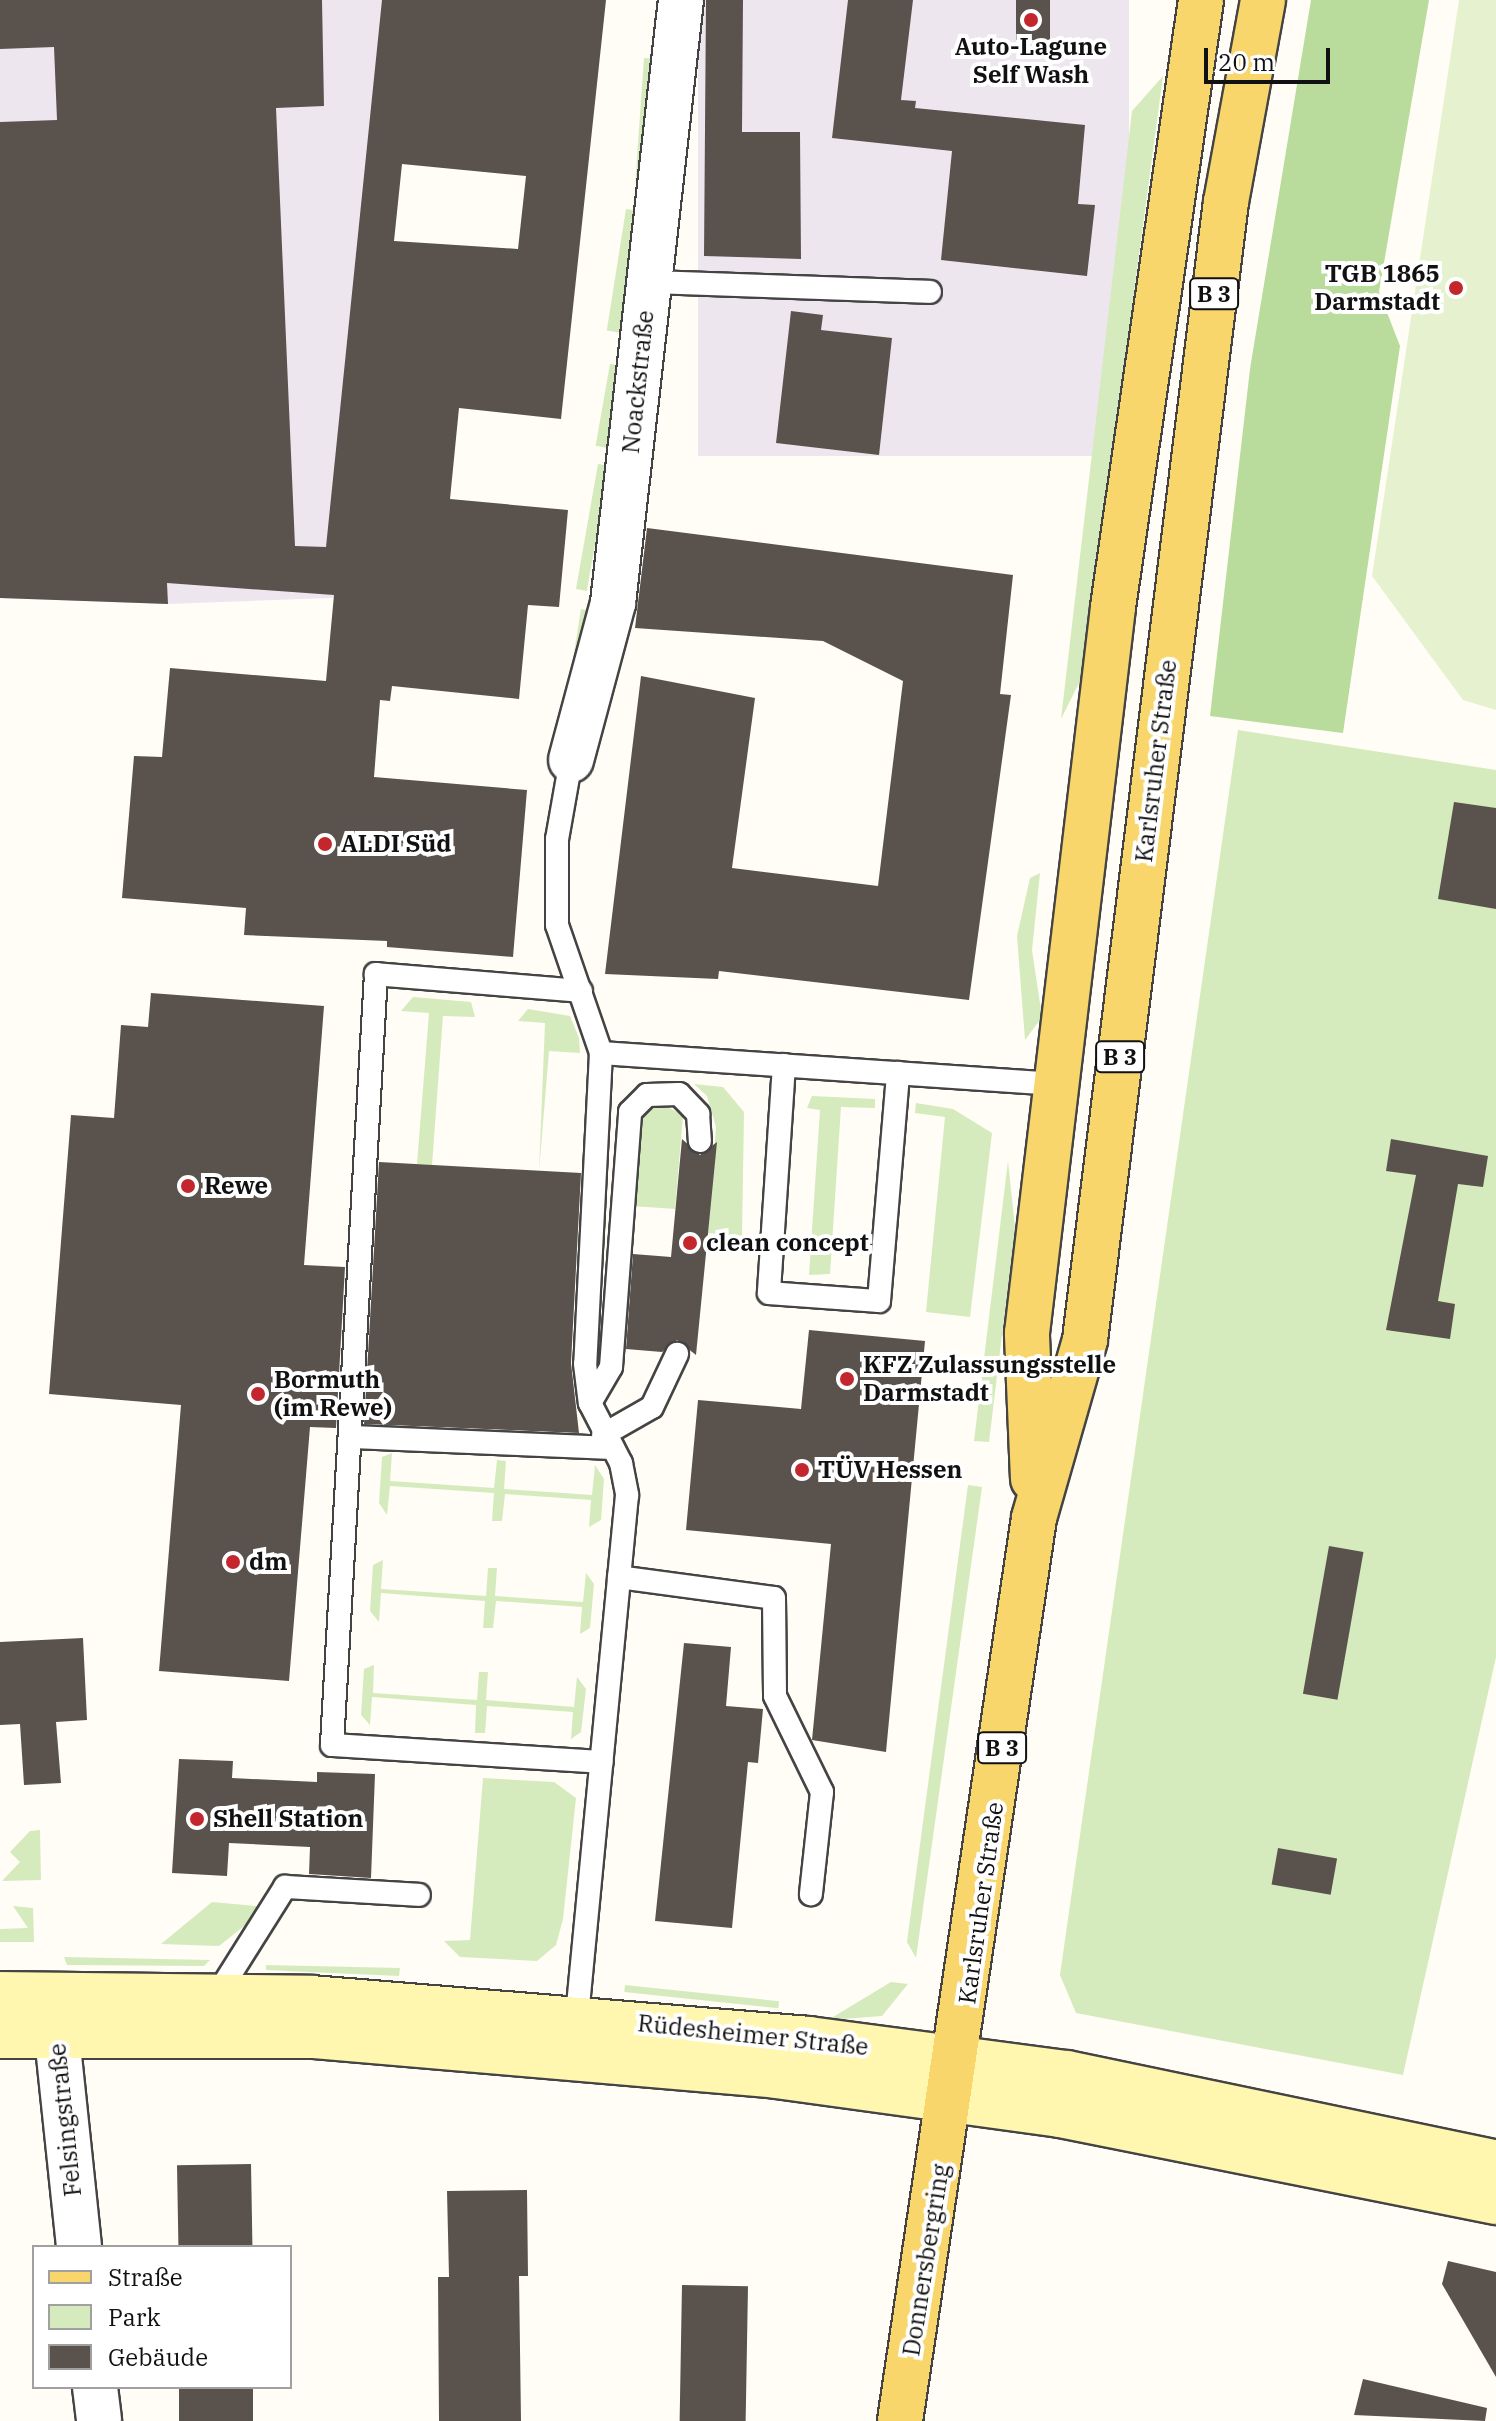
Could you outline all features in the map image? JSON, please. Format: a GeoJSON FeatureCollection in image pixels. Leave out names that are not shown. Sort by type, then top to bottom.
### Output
{"type":"FeatureCollection","features":[{"type":"Feature","properties":{"kind":"main road","name":"Karlsruher Straße"},"geometry":{"type":"LineString","coordinates":[[1034,1518],[1027,1333],[1113,607],[1201,0]]}},
{"type":"Feature","properties":{"kind":"main road","name":"Karlsruher Straße"},"geometry":{"type":"LineString","coordinates":[[955,2078],[1034,1518],[1085,1340],[1226,202],[1263,0]]}},
{"type":"Feature","properties":{"kind":"main road","name":"Rüdesheimer Straße"},"geometry":{"type":"LineString","coordinates":[[0,1994],[54,2013],[313,2036],[955,2078],[1113,2082],[1496,2163]]}},
{"type":"Feature","properties":{"kind":"main road","name":"Rüdesheimer Straße"},"geometry":{"type":"LineString","coordinates":[[0,2036],[54,2013],[217,1995],[577,2016],[955,2078],[1496,2202]]}},
{"type":"Feature","properties":{"kind":"main road","name":"Donnersbergring"},"geometry":{"type":"LineString","coordinates":[[900,2421],[955,2078]]}},
{"type":"Feature","properties":{"kind":"street","name":"Noackstraße"},"geometry":{"type":"LineString","coordinates":[[571,760],[613,603],[681,0]]}},
{"type":"Feature","properties":{"kind":"street","name":"Felsingstraße"},"geometry":{"type":"LineString","coordinates":[[54,2013],[79,2245]]}},
{"type":"Feature","properties":{"kind":"street"},"geometry":{"type":"LineString","coordinates":[[95,2389],[99,2421]]}},
{"type":"Feature","properties":{"kind":"lane"},"geometry":{"type":"LineString","coordinates":[[649,282],[930,292]]}},
{"type":"Feature","properties":{"kind":"lane"},"geometry":{"type":"LineString","coordinates":[[571,760],[554,895],[563,954],[581,991],[601,1053],[585,1364],[590,1403],[627,1495],[577,2016]]}},
{"type":"Feature","properties":{"kind":"lane"},"geometry":{"type":"LineString","coordinates":[[581,991],[376,974],[352,1437],[332,1745],[601,1762]]}},
{"type":"Feature","properties":{"kind":"lane"},"geometry":{"type":"LineString","coordinates":[[601,1053],[1056,1084]]}},
{"type":"Feature","properties":{"kind":"lane"},"geometry":{"type":"LineString","coordinates":[[784,1065],[769,1293],[879,1301],[898,1073]]}},
{"type":"Feature","properties":{"kind":"lane"},"geometry":{"type":"LineString","coordinates":[[590,1403],[611,1367],[630,1112],[647,1095],[679,1094],[698,1114],[700,1141]]}},
{"type":"Feature","properties":{"kind":"lane"},"geometry":{"type":"LineString","coordinates":[[352,1437],[608,1442],[652,1407],[677,1354]]}},
{"type":"Feature","properties":{"kind":"lane"},"geometry":{"type":"LineString","coordinates":[[619,1577],[774,1598],[775,1696],[822,1792],[811,1894]]}},
{"type":"Feature","properties":{"kind":"lane"},"geometry":{"type":"LineString","coordinates":[[217,1995],[285,1887],[419,1895]]}},
{"type":"Feature","properties":{"kind":"shaded area"},"geometry":{"type":"Polygon","coordinates":[[[0,0],[418,0],[357,597],[168,604],[0,598],[0,0]]]}},
{"type":"Feature","properties":{"kind":"shaded area"},"geometry":{"type":"Polygon","coordinates":[[[698,0],[1129,0],[1129,456],[698,456],[698,0]]]}},
{"type":"Feature","properties":{"kind":"green space"},"geometry":{"type":"Polygon","coordinates":[[[1311,0],[1429,0],[1379,292],[1400,346],[1343,733],[1210,716],[1250,369],[1311,0]]]}},
{"type":"Feature","properties":{"kind":"green space","name":"TGB 1865 Darmstadt"},"geometry":{"type":"Polygon","coordinates":[[[1459,0],[1496,0],[1496,710],[1463,700],[1372,576],[1459,0]]]}},
{"type":"Feature","properties":{"kind":"green space"},"geometry":{"type":"Polygon","coordinates":[[[644,58],[657,59],[648,182],[635,181],[644,58]]]}},
{"type":"Feature","properties":{"kind":"green space"},"geometry":{"type":"Polygon","coordinates":[[[1163,76],[1087,644],[1080,681],[1061,719],[1132,111],[1163,76]]]}},
{"type":"Feature","properties":{"kind":"green space"},"geometry":{"type":"Polygon","coordinates":[[[626,209],[639,211],[620,333],[607,330],[626,209]]]}},
{"type":"Feature","properties":{"kind":"green space"},"geometry":{"type":"Polygon","coordinates":[[[610,364],[621,366],[606,448],[596,446],[610,364]]]}},
{"type":"Feature","properties":{"kind":"green space"},"geometry":{"type":"Polygon","coordinates":[[[598,464],[609,466],[587,591],[576,589],[598,464]]]}},
{"type":"Feature","properties":{"kind":"green space"},"geometry":{"type":"Polygon","coordinates":[[[581,609],[593,611],[578,706],[566,704],[581,609]]]}},
{"type":"Feature","properties":{"kind":"green space"},"geometry":{"type":"Polygon","coordinates":[[[1238,730],[1496,770],[1496,1657],[1403,2075],[1076,2013],[1060,1975],[1238,730]]]}},
{"type":"Feature","properties":{"kind":"green space"},"geometry":{"type":"Polygon","coordinates":[[[1040,873],[1032,950],[1042,1017],[1025,1040],[1017,936],[1030,878],[1040,873]]]}},
{"type":"Feature","properties":{"kind":"green space"},"geometry":{"type":"Polygon","coordinates":[[[413,997],[471,1002],[475,1017],[443,1016],[432,1165],[417,1164],[429,1013],[401,1011],[413,997]]]}},
{"type":"Feature","properties":{"kind":"green space"},"geometry":{"type":"Polygon","coordinates":[[[528,1009],[570,1016],[579,1038],[580,1053],[549,1051],[539,1171],[545,1023],[518,1021],[528,1009]]]}},
{"type":"Feature","properties":{"kind":"green space"},"geometry":{"type":"Polygon","coordinates":[[[694,1084],[723,1087],[744,1112],[742,1236],[708,1233],[716,1127],[707,1096],[694,1084]]]}},
{"type":"Feature","properties":{"kind":"green space"},"geometry":{"type":"Polygon","coordinates":[[[812,1096],[875,1099],[875,1108],[841,1107],[830,1274],[809,1275],[820,1110],[807,1108],[812,1096]]]}},
{"type":"Feature","properties":{"kind":"green space"},"geometry":{"type":"Polygon","coordinates":[[[660,1103],[683,1115],[675,1209],[632,1206],[640,1114],[660,1103]]]}},
{"type":"Feature","properties":{"kind":"green space"},"geometry":{"type":"Polygon","coordinates":[[[916,1103],[953,1109],[992,1133],[970,1317],[926,1312],[945,1117],[915,1113],[916,1103]]]}},
{"type":"Feature","properties":{"kind":"green space"},"geometry":{"type":"Polygon","coordinates":[[[1008,1161],[1015,1228],[989,1442],[974,1441],[1008,1161]]]}},
{"type":"Feature","properties":{"kind":"green space"},"geometry":{"type":"Polygon","coordinates":[[[392,1453],[390,1481],[494,1488],[497,1460],[506,1461],[504,1489],[592,1495],[595,1465],[604,1479],[601,1520],[589,1527],[591,1500],[505,1494],[502,1521],[492,1521],[494,1493],[390,1486],[387,1515],[379,1503],[382,1457],[392,1453]]]}},
{"type":"Feature","properties":{"kind":"green space"},"geometry":{"type":"Polygon","coordinates":[[[968,1485],[982,1487],[916,1958],[907,1942],[968,1485]]]}},
{"type":"Feature","properties":{"kind":"green space"},"geometry":{"type":"Polygon","coordinates":[[[383,1560],[381,1589],[486,1596],[488,1568],[497,1568],[495,1596],[583,1602],[586,1573],[594,1584],[590,1628],[580,1634],[582,1607],[496,1601],[493,1628],[483,1628],[485,1601],[381,1593],[379,1622],[370,1611],[373,1565],[383,1560]]]}},
{"type":"Feature","properties":{"kind":"green space"},"geometry":{"type":"Polygon","coordinates":[[[374,1665],[373,1693],[477,1700],[479,1672],[488,1672],[486,1700],[574,1707],[577,1677],[586,1689],[581,1732],[571,1739],[573,1712],[487,1706],[485,1733],[475,1733],[476,1705],[372,1697],[370,1725],[361,1715],[364,1669],[374,1665]]]}},
{"type":"Feature","properties":{"kind":"green space"},"geometry":{"type":"Polygon","coordinates":[[[483,1778],[554,1782],[576,1798],[563,1919],[556,1945],[537,1961],[460,1957],[444,1941],[470,1940],[483,1778]]]}},
{"type":"Feature","properties":{"kind":"green space"},"geometry":{"type":"Polygon","coordinates":[[[40,1830],[41,1880],[2,1881],[20,1862],[10,1852],[30,1831],[40,1830]]]}},
{"type":"Feature","properties":{"kind":"green space"},"geometry":{"type":"Polygon","coordinates":[[[212,1902],[257,1906],[248,1923],[219,1946],[161,1944],[212,1902]]]}},
{"type":"Feature","properties":{"kind":"green space"},"geometry":{"type":"Polygon","coordinates":[[[13,1906],[33,1908],[34,1942],[0,1942],[0,1929],[28,1928],[13,1906]]]}},
{"type":"Feature","properties":{"kind":"green space"},"geometry":{"type":"Polygon","coordinates":[[[64,1957],[210,1960],[204,1966],[67,1965],[64,1957]]]}},
{"type":"Feature","properties":{"kind":"green space"},"geometry":{"type":"Polygon","coordinates":[[[266,1965],[400,1968],[399,1976],[266,1970],[266,1965]]]}},
{"type":"Feature","properties":{"kind":"green space"},"geometry":{"type":"Polygon","coordinates":[[[891,1982],[908,1984],[882,2016],[828,2020],[891,1982]]]}},
{"type":"Feature","properties":{"kind":"green space"},"geometry":{"type":"Polygon","coordinates":[[[625,1985],[779,2001],[778,2008],[624,1992],[625,1985]]]}},
{"type":"Feature","properties":{"kind":"building"},"geometry":{"type":"Polygon","coordinates":[[[0,0],[322,0],[324,106],[276,108],[295,546],[326,547],[382,0],[606,0],[561,419],[459,408],[450,499],[568,510],[559,607],[528,605],[519,699],[392,686],[390,701],[380,700],[374,777],[527,790],[513,957],[387,947],[387,941],[244,935],[246,908],[122,898],[134,756],[162,757],[170,668],[326,681],[334,595],[167,583],[168,604],[0,598],[0,122],[57,120],[54,47],[0,49],[0,0]],[[402,164],[394,241],[518,249],[526,176],[402,164]]]}},
{"type":"Feature","properties":{"kind":"building"},"geometry":{"type":"Polygon","coordinates":[[[706,0],[743,0],[742,132],[800,132],[801,259],[704,256],[706,0]]]}},
{"type":"Feature","properties":{"kind":"building"},"geometry":{"type":"Polygon","coordinates":[[[848,0],[913,0],[901,100],[916,101],[915,108],[1085,125],[1078,204],[1095,205],[1087,276],[941,260],[952,151],[832,138],[848,0]]]}},
{"type":"Feature","properties":{"kind":"building","name":"Auto-Lagune Self Wash"},"geometry":{"type":"Polygon","coordinates":[[[1016,0],[1050,0],[1050,40],[1016,40],[1016,0]]]}},
{"type":"Feature","properties":{"kind":"building"},"geometry":{"type":"Polygon","coordinates":[[[791,311],[823,315],[821,330],[892,338],[879,455],[776,443],[791,311]]]}},
{"type":"Feature","properties":{"kind":"building"},"geometry":{"type":"Polygon","coordinates":[[[647,528],[1013,575],[1000,694],[1011,695],[969,1000],[719,971],[718,979],[605,974],[641,676],[755,698],[732,868],[878,886],[903,681],[823,641],[635,628],[647,528]]]}},
{"type":"Feature","properties":{"kind":"building"},"geometry":{"type":"Polygon","coordinates":[[[1454,802],[1496,808],[1496,909],[1438,899],[1454,802]]]}},
{"type":"Feature","properties":{"kind":"building","name":"Rewe"},"geometry":{"type":"Polygon","coordinates":[[[151,993],[324,1006],[304,1265],[345,1267],[336,1428],[310,1427],[289,1681],[159,1671],[181,1405],[49,1394],[71,1115],[114,1118],[121,1025],[148,1027],[151,993]]]}},
{"type":"Feature","properties":{"kind":"building","name":"clean concept"},"geometry":{"type":"Polygon","coordinates":[[[682,1139],[700,1155],[717,1142],[696,1355],[677,1340],[662,1352],[626,1349],[633,1254],[671,1257],[682,1139]]]}},
{"type":"Feature","properties":{"kind":"building"},"geometry":{"type":"Polygon","coordinates":[[[1391,1139],[1488,1156],[1483,1187],[1458,1184],[1438,1301],[1455,1304],[1450,1339],[1386,1330],[1416,1175],[1386,1171],[1391,1139]]]}},
{"type":"Feature","properties":{"kind":"building"},"geometry":{"type":"Polygon","coordinates":[[[379,1162],[581,1173],[571,1363],[579,1433],[364,1424],[379,1162]]]}},
{"type":"Feature","properties":{"kind":"building","name":"TÜV Hessen"},"geometry":{"type":"Polygon","coordinates":[[[809,1330],[925,1341],[886,1752],[812,1740],[831,1544],[686,1530],[698,1400],[801,1409],[809,1330]]]}},
{"type":"Feature","properties":{"kind":"building"},"geometry":{"type":"Polygon","coordinates":[[[1329,1546],[1363,1552],[1337,1700],[1303,1694],[1329,1546]]]}},
{"type":"Feature","properties":{"kind":"building"},"geometry":{"type":"Polygon","coordinates":[[[83,1638],[87,1720],[56,1722],[61,1783],[24,1785],[20,1724],[0,1725],[0,1642],[83,1638]]]}},
{"type":"Feature","properties":{"kind":"building"},"geometry":{"type":"Polygon","coordinates":[[[684,1643],[731,1647],[726,1706],[763,1709],[758,1763],[748,1762],[732,1928],[655,1921],[684,1643]]]}},
{"type":"Feature","properties":{"kind":"building"},"geometry":{"type":"Polygon","coordinates":[[[179,1759],[233,1761],[232,1778],[317,1782],[317,1772],[375,1774],[371,1878],[309,1874],[310,1847],[229,1843],[227,1876],[172,1873],[179,1759]]]}},
{"type":"Feature","properties":{"kind":"building"},"geometry":{"type":"Polygon","coordinates":[[[1278,1848],[1337,1858],[1331,1895],[1272,1884],[1278,1848]]]}},
{"type":"Feature","properties":{"kind":"building"},"geometry":{"type":"Polygon","coordinates":[[[251,2164],[252,2245],[178,2245],[177,2165],[251,2164]]]}},
{"type":"Feature","properties":{"kind":"building"},"geometry":{"type":"Polygon","coordinates":[[[527,2190],[528,2276],[519,2276],[521,2421],[439,2421],[438,2277],[449,2277],[447,2191],[527,2190]]]}},
{"type":"Feature","properties":{"kind":"building"},"geometry":{"type":"Polygon","coordinates":[[[1448,2261],[1496,2272],[1496,2377],[1442,2284],[1448,2261]]]}},
{"type":"Feature","properties":{"kind":"building"},"geometry":{"type":"Polygon","coordinates":[[[682,2285],[748,2286],[746,2421],[680,2421],[682,2285]]]}},
{"type":"Feature","properties":{"kind":"building"},"geometry":{"type":"Polygon","coordinates":[[[1363,2379],[1487,2408],[1485,2421],[1354,2415],[1363,2379]]]}},
{"type":"Feature","properties":{"kind":"building"},"geometry":{"type":"Polygon","coordinates":[[[179,2389],[253,2389],[253,2421],[179,2421],[179,2389]]]}},
{"type":"Feature","properties":{"kind":"place","name":"Auto-Lagune Self Wash"},"geometry":{"type":"Point","coordinates":[1031,20]}},
{"type":"Feature","properties":{"kind":"place","name":"TGB 1865 Darmstadt"},"geometry":{"type":"Point","coordinates":[1456,288]}},
{"type":"Feature","properties":{"kind":"place","name":"ALDI Süd"},"geometry":{"type":"Point","coordinates":[325,844]}},
{"type":"Feature","properties":{"kind":"place","name":"Rewe"},"geometry":{"type":"Point","coordinates":[188,1186]}},
{"type":"Feature","properties":{"kind":"place","name":"clean concept"},"geometry":{"type":"Point","coordinates":[690,1243]}},
{"type":"Feature","properties":{"kind":"place","name":"KFZ Zulassungsstelle Darmstadt"},"geometry":{"type":"Point","coordinates":[847,1379]}},
{"type":"Feature","properties":{"kind":"place","name":"Bormuth (im Rewe)"},"geometry":{"type":"Point","coordinates":[258,1394]}},
{"type":"Feature","properties":{"kind":"place","name":"TÜV Hessen"},"geometry":{"type":"Point","coordinates":[802,1470]}},
{"type":"Feature","properties":{"kind":"place","name":"dm"},"geometry":{"type":"Point","coordinates":[233,1562]}},
{"type":"Feature","properties":{"kind":"place","name":"Shell Station"},"geometry":{"type":"Point","coordinates":[197,1819]}}]}
